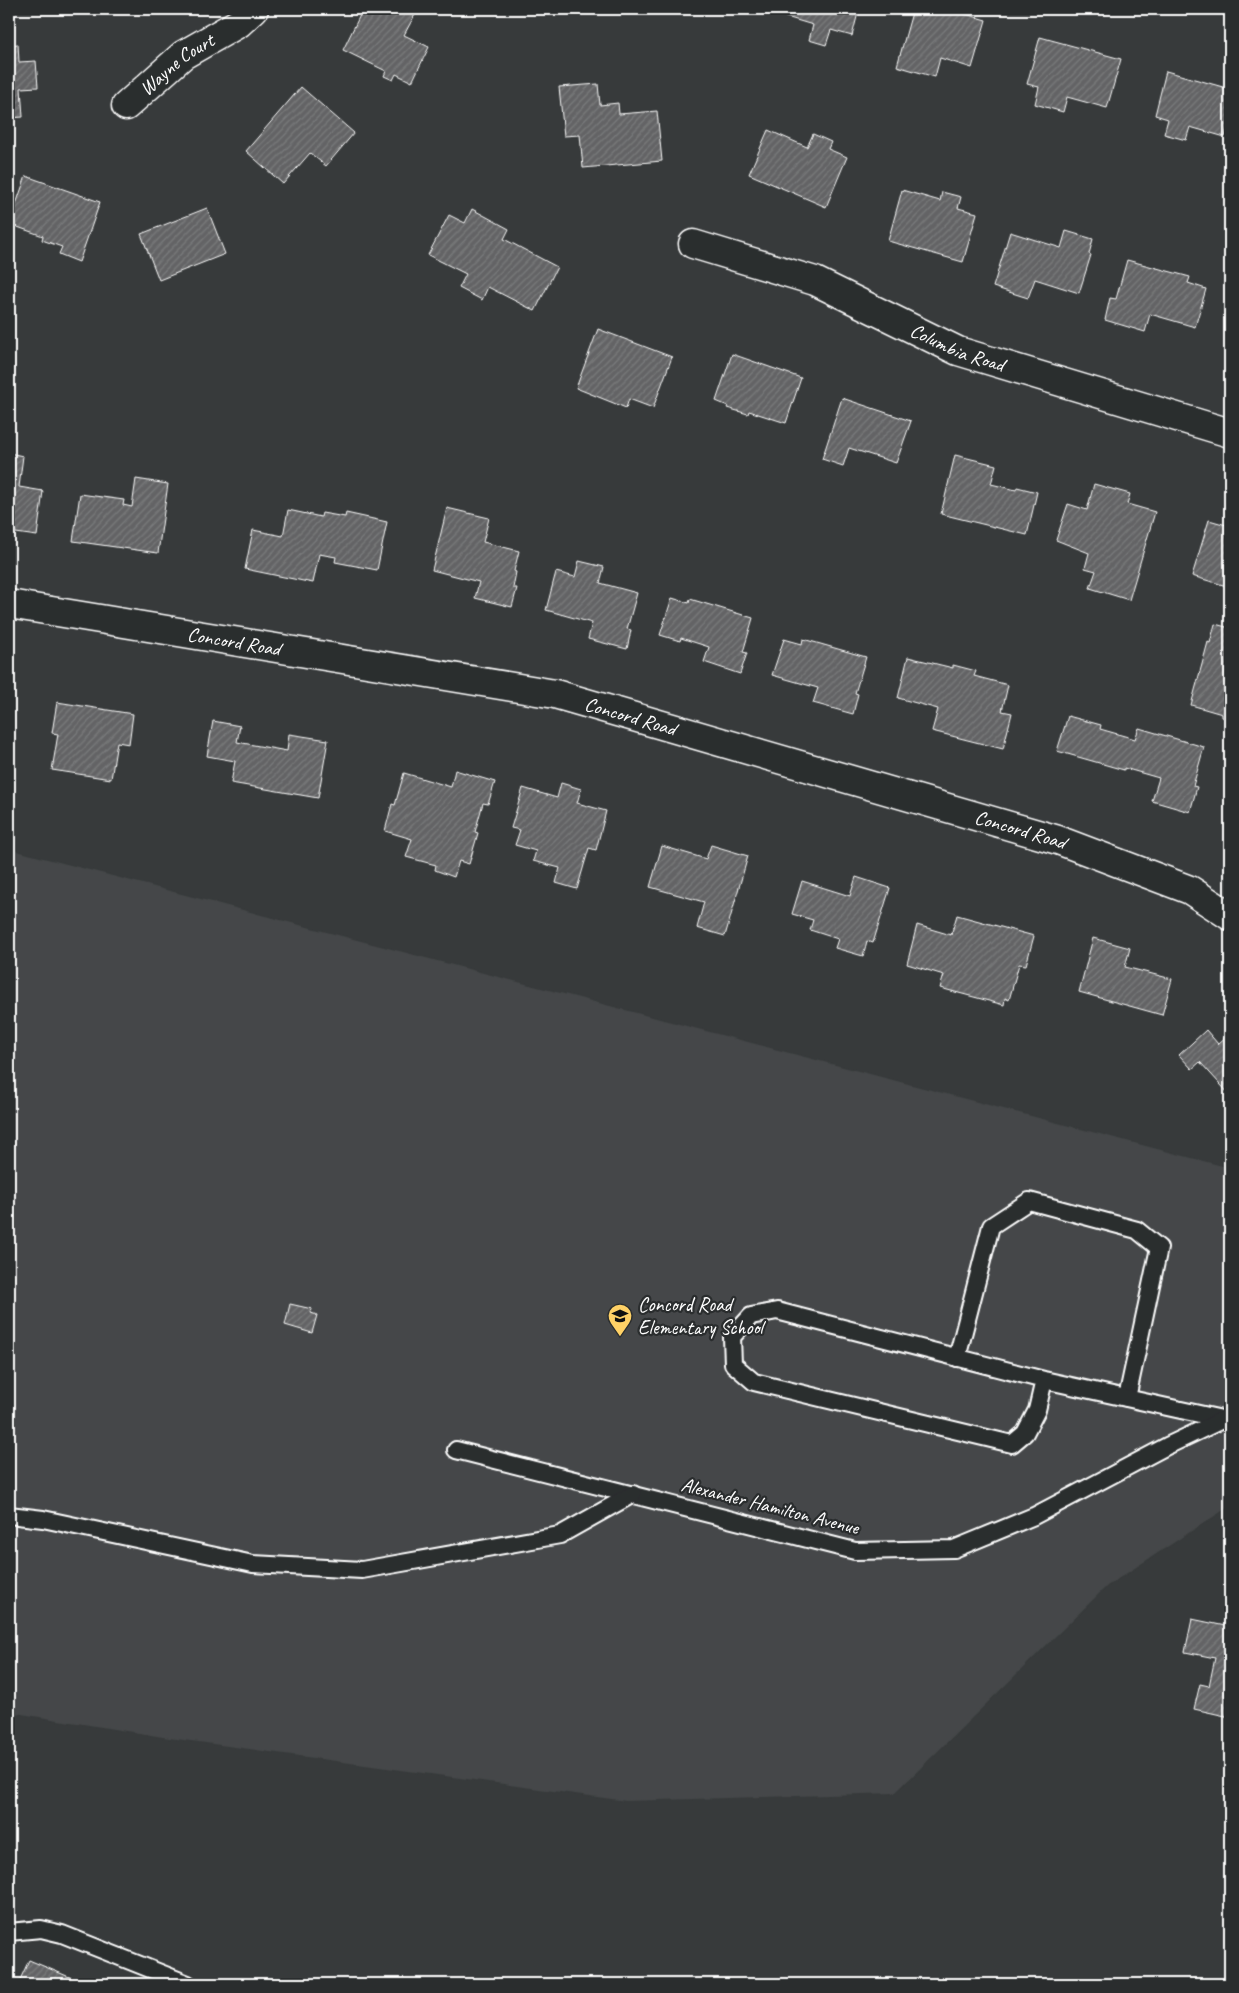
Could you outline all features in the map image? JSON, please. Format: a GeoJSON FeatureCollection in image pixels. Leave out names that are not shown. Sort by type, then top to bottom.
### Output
{"type":"FeatureCollection","features":[{"type":"Feature","properties":{"kind":"street","name":"Wayne Court"},"geometry":{"type":"LineString","coordinates":[[126,106],[183,55],[239,23],[254,9]]}},
{"type":"Feature","properties":{"kind":"street","name":"Columbia Road"},"geometry":{"type":"LineString","coordinates":[[693,244],[815,281],[958,351],[1230,433]]}},
{"type":"Feature","properties":{"kind":"street","name":"Concord Road"},"geometry":{"type":"LineString","coordinates":[[9,604],[555,694],[1058,840],[1190,890],[1230,916]]}},
{"type":"Feature","properties":{"kind":"lane"},"geometry":{"type":"LineString","coordinates":[[957,1358],[991,1226],[1030,1201],[1137,1230],[1159,1248],[1127,1398]]}},
{"type":"Feature","properties":{"kind":"lane"},"geometry":{"type":"LineString","coordinates":[[1044,1380],[1037,1410],[1025,1433],[1012,1444],[754,1382],[734,1364],[732,1336],[751,1316],[777,1311],[1044,1380],[1226,1418]]}},
{"type":"Feature","properties":{"kind":"lane","name":"Alexander Hamilton Avenue"},"geometry":{"type":"LineString","coordinates":[[456,1450],[855,1551],[954,1549],[1034,1516],[1167,1446],[1226,1418]]}},
{"type":"Feature","properties":{"kind":"lane"},"geometry":{"type":"LineString","coordinates":[[9,1516],[43,1519],[253,1564],[362,1570],[560,1534],[633,1494]]}},
{"type":"Feature","properties":{"kind":"lane"},"geometry":{"type":"LineString","coordinates":[[9,1932],[40,1929],[62,1934],[188,1984]]}},
{"type":"Feature","properties":{"kind":"shaded area","name":"Concord Road Elementary School"},"geometry":{"type":"Polygon","coordinates":[[[9,849],[1230,1168],[1230,1506],[1107,1586],[895,1793],[626,1801],[169,1738],[9,1712],[9,849]]]}},
{"type":"Feature","properties":{"kind":"building"},"geometry":{"type":"Polygon","coordinates":[[[363,9],[418,9],[404,35],[429,47],[412,82],[396,74],[393,80],[384,76],[386,71],[343,50],[363,9]]]}},
{"type":"Feature","properties":{"kind":"building"},"geometry":{"type":"Polygon","coordinates":[[[778,9],[859,9],[852,36],[831,30],[826,45],[809,40],[813,25],[776,14],[778,9]]]}},
{"type":"Feature","properties":{"kind":"building"},"geometry":{"type":"Polygon","coordinates":[[[913,9],[948,9],[986,20],[972,68],[940,58],[935,77],[897,66],[913,9]]]}},
{"type":"Feature","properties":{"kind":"building"},"geometry":{"type":"Polygon","coordinates":[[[1040,37],[1121,59],[1107,108],[1067,97],[1063,112],[1035,104],[1039,87],[1027,84],[1040,37]]]}},
{"type":"Feature","properties":{"kind":"building"},"geometry":{"type":"Polygon","coordinates":[[[18,44],[19,62],[36,61],[38,87],[21,88],[23,117],[9,118],[9,45],[18,44]]]}},
{"type":"Feature","properties":{"kind":"building"},"geometry":{"type":"Polygon","coordinates":[[[1166,71],[1230,89],[1230,117],[1225,137],[1190,127],[1186,140],[1164,134],[1168,119],[1155,115],[1166,71]]]}},
{"type":"Feature","properties":{"kind":"building"},"geometry":{"type":"Polygon","coordinates":[[[598,84],[600,105],[618,103],[619,114],[657,111],[662,161],[583,168],[580,135],[564,136],[559,87],[598,84]]]}},
{"type":"Feature","properties":{"kind":"building"},"geometry":{"type":"Polygon","coordinates":[[[301,87],[354,133],[326,166],[310,153],[283,184],[246,151],[301,87]]]}},
{"type":"Feature","properties":{"kind":"building"},"geometry":{"type":"Polygon","coordinates":[[[768,130],[807,147],[813,134],[831,142],[828,149],[847,157],[826,207],[749,174],[768,130]]]}},
{"type":"Feature","properties":{"kind":"building"},"geometry":{"type":"Polygon","coordinates":[[[26,176],[100,202],[79,262],[59,254],[62,247],[42,240],[43,236],[9,224],[26,176]]]}},
{"type":"Feature","properties":{"kind":"building"},"geometry":{"type":"Polygon","coordinates":[[[902,190],[940,201],[942,192],[961,197],[958,208],[977,213],[963,262],[888,241],[902,190]]]}},
{"type":"Feature","properties":{"kind":"building"},"geometry":{"type":"Polygon","coordinates":[[[207,208],[225,254],[159,280],[141,234],[207,208]]]}},
{"type":"Feature","properties":{"kind":"building"},"geometry":{"type":"Polygon","coordinates":[[[472,209],[509,229],[504,239],[557,267],[535,311],[488,287],[482,300],[459,288],[466,274],[428,255],[449,215],[465,223],[472,209]]]}},
{"type":"Feature","properties":{"kind":"building"},"geometry":{"type":"Polygon","coordinates":[[[1066,231],[1093,239],[1089,254],[1091,255],[1079,293],[1035,279],[1028,298],[993,287],[1010,232],[1061,248],[1066,231]]]}},
{"type":"Feature","properties":{"kind":"building"},"geometry":{"type":"Polygon","coordinates":[[[1127,260],[1190,277],[1188,283],[1206,289],[1195,327],[1150,314],[1145,332],[1105,320],[1110,298],[1116,299],[1127,260]]]}},
{"type":"Feature","properties":{"kind":"building"},"geometry":{"type":"Polygon","coordinates":[[[598,329],[672,357],[653,408],[629,399],[626,408],[576,388],[598,329]]]}},
{"type":"Feature","properties":{"kind":"building"},"geometry":{"type":"Polygon","coordinates":[[[732,354],[801,378],[786,423],[749,411],[748,414],[727,408],[728,406],[716,401],[732,354]]]}},
{"type":"Feature","properties":{"kind":"building"},"geometry":{"type":"Polygon","coordinates":[[[842,398],[911,421],[896,463],[849,448],[843,466],[822,459],[842,398]]]}},
{"type":"Feature","properties":{"kind":"building"},"geometry":{"type":"Polygon","coordinates":[[[9,453],[23,456],[19,487],[43,491],[37,536],[9,532],[9,453]]]}},
{"type":"Feature","properties":{"kind":"building"},"geometry":{"type":"Polygon","coordinates":[[[955,455],[996,465],[991,484],[1016,490],[1017,487],[1037,492],[1027,535],[941,514],[955,455]]]}},
{"type":"Feature","properties":{"kind":"building"},"geometry":{"type":"Polygon","coordinates":[[[136,479],[168,484],[158,553],[73,541],[80,494],[124,500],[123,505],[132,507],[136,479]]]}},
{"type":"Feature","properties":{"kind":"building"},"geometry":{"type":"Polygon","coordinates":[[[1094,484],[1130,494],[1127,504],[1155,512],[1129,600],[1090,588],[1096,571],[1085,568],[1089,553],[1056,540],[1068,504],[1087,510],[1094,484]]]}},
{"type":"Feature","properties":{"kind":"building"},"geometry":{"type":"Polygon","coordinates":[[[447,508],[489,518],[483,542],[519,551],[514,571],[516,572],[513,588],[517,588],[512,607],[475,598],[479,582],[432,570],[447,508]]]}},
{"type":"Feature","properties":{"kind":"building"},"geometry":{"type":"Polygon","coordinates":[[[288,510],[321,517],[322,513],[345,517],[346,513],[387,522],[377,570],[335,562],[336,557],[319,554],[313,583],[245,569],[253,530],[283,536],[288,510]]]}},
{"type":"Feature","properties":{"kind":"building"},"geometry":{"type":"Polygon","coordinates":[[[1209,520],[1230,526],[1228,540],[1230,540],[1230,587],[1192,576],[1209,520]]]}},
{"type":"Feature","properties":{"kind":"building"},"geometry":{"type":"Polygon","coordinates":[[[579,561],[604,567],[600,583],[637,593],[627,629],[631,630],[627,649],[588,639],[592,623],[546,610],[556,572],[575,577],[579,561]]]}},
{"type":"Feature","properties":{"kind":"building"},"geometry":{"type":"Polygon","coordinates":[[[672,598],[689,603],[690,599],[753,618],[743,652],[747,653],[740,674],[704,662],[709,647],[681,638],[680,641],[660,635],[672,598]]]}},
{"type":"Feature","properties":{"kind":"building"},"geometry":{"type":"Polygon","coordinates":[[[1215,624],[1230,628],[1230,720],[1222,717],[1222,714],[1191,705],[1208,642],[1210,643],[1215,624]]]}},
{"type":"Feature","properties":{"kind":"building"},"geometry":{"type":"Polygon","coordinates":[[[784,639],[802,644],[803,639],[866,657],[855,693],[858,694],[853,714],[813,703],[818,688],[772,675],[784,639]]]}},
{"type":"Feature","properties":{"kind":"building"},"geometry":{"type":"Polygon","coordinates":[[[908,657],[953,668],[953,665],[976,671],[974,676],[1008,685],[1002,711],[1012,713],[1003,749],[932,731],[938,709],[898,698],[908,657]]]}},
{"type":"Feature","properties":{"kind":"building"},"geometry":{"type":"Polygon","coordinates":[[[57,702],[133,714],[129,744],[117,742],[111,779],[52,770],[58,734],[52,733],[57,702]]]}},
{"type":"Feature","properties":{"kind":"building"},"geometry":{"type":"Polygon","coordinates":[[[1068,716],[1101,725],[1100,729],[1135,739],[1139,728],[1204,747],[1193,786],[1197,787],[1190,812],[1152,801],[1159,778],[1057,751],[1068,716]]]}},
{"type":"Feature","properties":{"kind":"building"},"geometry":{"type":"Polygon","coordinates":[[[213,721],[240,726],[237,742],[287,751],[289,734],[328,740],[318,798],[231,783],[235,761],[207,756],[213,721]]]}},
{"type":"Feature","properties":{"kind":"building"},"geometry":{"type":"Polygon","coordinates":[[[455,770],[495,782],[488,804],[483,803],[475,832],[478,833],[469,864],[459,861],[454,877],[435,870],[436,865],[406,857],[412,839],[385,831],[392,804],[395,805],[404,773],[451,787],[455,770]]]}},
{"type":"Feature","properties":{"kind":"building"},"geometry":{"type":"Polygon","coordinates":[[[561,783],[581,789],[577,803],[606,811],[596,850],[589,848],[577,889],[556,883],[560,868],[533,861],[536,851],[515,845],[520,830],[511,828],[523,788],[557,798],[561,783]]]}},
{"type":"Feature","properties":{"kind":"building"},"geometry":{"type":"Polygon","coordinates":[[[711,845],[748,856],[725,936],[697,928],[704,902],[650,887],[662,846],[706,859],[711,845]]]}},
{"type":"Feature","properties":{"kind":"building"},"geometry":{"type":"Polygon","coordinates":[[[856,877],[890,888],[873,943],[867,941],[863,956],[835,948],[838,939],[810,930],[813,920],[792,914],[802,881],[850,896],[856,877]]]}},
{"type":"Feature","properties":{"kind":"building"},"geometry":{"type":"Polygon","coordinates":[[[957,915],[1034,936],[1026,965],[1019,964],[1009,1000],[1005,998],[1004,1005],[940,988],[944,975],[907,964],[917,925],[951,935],[957,915]]]}},
{"type":"Feature","properties":{"kind":"building"},"geometry":{"type":"Polygon","coordinates":[[[1093,938],[1130,948],[1125,967],[1172,979],[1162,1015],[1079,992],[1093,938]]]}},
{"type":"Feature","properties":{"kind":"building"},"geometry":{"type":"Polygon","coordinates":[[[1206,1030],[1218,1044],[1230,1033],[1230,1095],[1200,1062],[1192,1069],[1179,1055],[1206,1030]]]}},
{"type":"Feature","properties":{"kind":"building"},"geometry":{"type":"Polygon","coordinates":[[[290,1304],[312,1309],[311,1313],[317,1315],[312,1333],[285,1325],[290,1304]]]}},
{"type":"Feature","properties":{"kind":"building"},"geometry":{"type":"Polygon","coordinates":[[[1192,1619],[1230,1627],[1230,1717],[1194,1709],[1200,1684],[1209,1686],[1215,1658],[1185,1652],[1192,1619]]]}},
{"type":"Feature","properties":{"kind":"building"},"geometry":{"type":"Polygon","coordinates":[[[29,1960],[86,1984],[18,1984],[29,1960]]]}},
{"type":"Feature","properties":{"kind":"place","name":"Concord Road Elementary School"},"geometry":{"type":"Point","coordinates":[620,1337]}}]}
